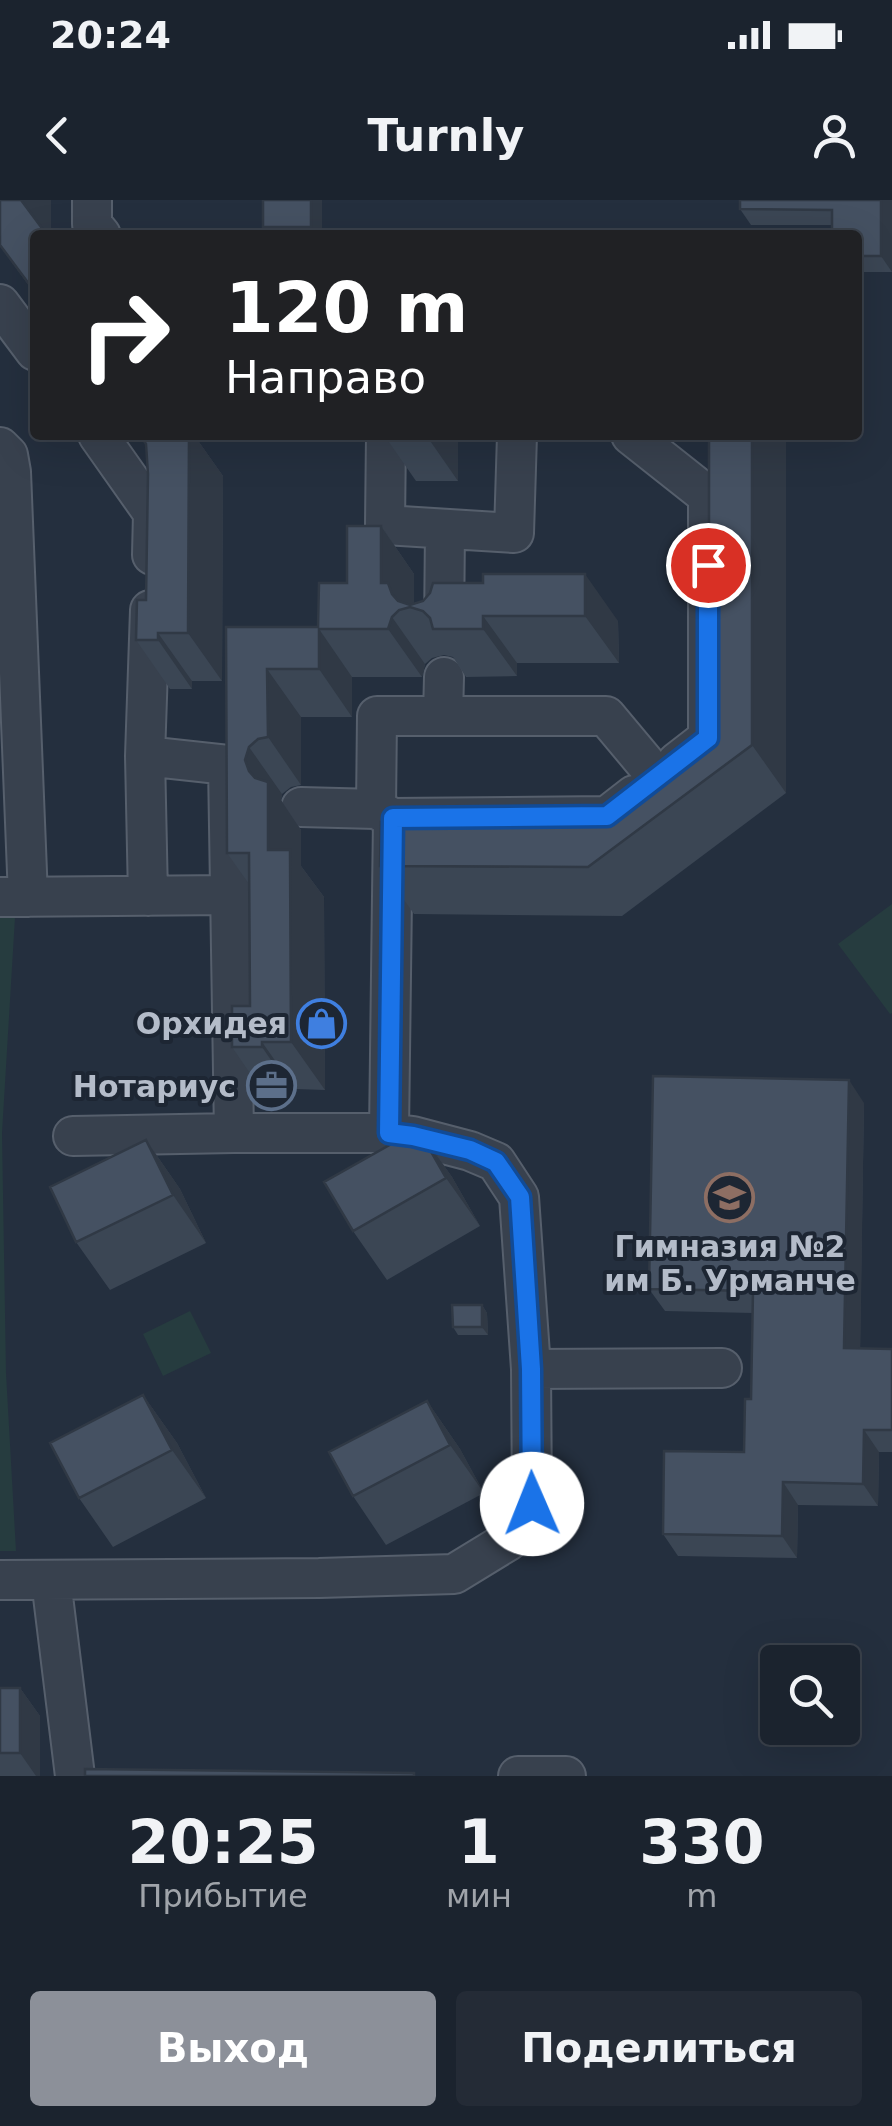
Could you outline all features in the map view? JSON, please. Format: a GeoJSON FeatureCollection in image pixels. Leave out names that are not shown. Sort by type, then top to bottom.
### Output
{"type":"FeatureCollection","features":[{"type":"Feature","properties":{"kind":"lane"},"geometry":{"type":"LineString","coordinates":[[92,200],[92,224],[97,230]]}},
{"type":"Feature","properties":{"kind":"lane"},"geometry":{"type":"LineString","coordinates":[[0,304],[30,344]]}},
{"type":"Feature","properties":{"kind":"lane"},"geometry":{"type":"LineString","coordinates":[[107,440],[153,513],[145,756],[148,896]]}},
{"type":"Feature","properties":{"kind":"lane"},"geometry":{"type":"LineString","coordinates":[[386,440],[385,525],[514,533],[517,440]]}},
{"type":"Feature","properties":{"kind":"lane"},"geometry":{"type":"LineString","coordinates":[[301,808],[607,816],[708,738],[708,496],[637,440]]}},
{"type":"Feature","properties":{"kind":"lane"},"geometry":{"type":"LineString","coordinates":[[0,447],[8,454],[11,472],[14,897],[229,896]]}},
{"type":"Feature","properties":{"kind":"lane"},"geometry":{"type":"LineString","coordinates":[[444,630],[446,528]]}},
{"type":"Feature","properties":{"kind":"lane"},"geometry":{"type":"LineString","coordinates":[[443,716],[444,677]]}},
{"type":"Feature","properties":{"kind":"lane"},"geometry":{"type":"LineString","coordinates":[[389,1133],[384,813],[377,716],[606,716],[658,777]]}},
{"type":"Feature","properties":{"kind":"lane"},"geometry":{"type":"LineString","coordinates":[[145,756],[228,765],[245,806],[229,896],[234,1132]]}},
{"type":"Feature","properties":{"kind":"lane"},"geometry":{"type":"LineString","coordinates":[[0,1580],[454,1574],[508,1542],[532,1504],[531,1369],[520,1197],[496,1162],[470,1150],[389,1133],[73,1136]]}},
{"type":"Feature","properties":{"kind":"lane"},"geometry":{"type":"LineString","coordinates":[[531,1369],[722,1368]]}},
{"type":"Feature","properties":{"kind":"lane"},"geometry":{"type":"LineString","coordinates":[[51,1580],[76,1776]]}},
{"type":"Feature","properties":{"kind":"lane"},"geometry":{"type":"LineString","coordinates":[[518,1776],[566,1776]]}},
{"type":"Feature","properties":{"kind":"green space"},"geometry":{"type":"Polygon","coordinates":[[[0,901],[16,901],[2,1133],[6,1373],[16,1551],[0,1551],[0,901]]]}},
{"type":"Feature","properties":{"kind":"green space"},"geometry":{"type":"Polygon","coordinates":[[[892,904],[892,1013],[890,1014],[838,944],[892,904]]]}},
{"type":"Feature","properties":{"kind":"green space"},"geometry":{"type":"Polygon","coordinates":[[[190,1311],[211,1353],[163,1376],[143,1334],[190,1311]]]}},
{"type":"Feature","properties":{"kind":"building"},"geometry":{"type":"Polygon","coordinates":[[[0,200],[21,200],[43,230],[30,230],[30,285],[0,245],[0,200]]]}},
{"type":"Feature","properties":{"kind":"building"},"geometry":{"type":"Polygon","coordinates":[[[263,200],[311,200],[311,227],[263,227],[263,200]]]}},
{"type":"Feature","properties":{"kind":"building"},"geometry":{"type":"Polygon","coordinates":[[[740,200],[881,200],[881,256],[862,256],[862,230],[832,230],[832,210],[740,209],[740,200]]]}},
{"type":"Feature","properties":{"kind":"building"},"geometry":{"type":"Polygon","coordinates":[[[143,440],[189,440],[188,633],[158,633],[158,640],[136,640],[137,600],[146,600],[143,440]]]}},
{"type":"Feature","properties":{"kind":"building"},"geometry":{"type":"Polygon","coordinates":[[[709,440],[752,440],[752,745],[588,867],[380,866],[381,822],[581,822],[709,727],[709,440]]]}},
{"type":"Feature","properties":{"kind":"building"},"geometry":{"type":"Polygon","coordinates":[[[347,526],[381,526],[381,583],[388,583],[398,601],[410,605],[423,601],[433,583],[483,583],[483,574],[585,574],[585,616],[483,616],[483,629],[433,629],[423,611],[410,607],[392,617],[388,629],[319,629],[319,669],[267,669],[268,737],[249,747],[245,760],[255,778],[268,782],[268,850],[290,850],[291,1042],[232,1047],[232,1006],[250,1006],[249,853],[227,853],[226,627],[318,627],[319,583],[347,583],[347,526]]]}},
{"type":"Feature","properties":{"kind":"building"},"geometry":{"type":"Polygon","coordinates":[[[653,1076],[849,1080],[844,1348],[892,1349],[892,1430],[864,1430],[863,1484],[783,1482],[782,1536],[663,1534],[664,1451],[744,1452],[745,1399],[751,1399],[753,1291],[649,1289],[653,1076]]]}},
{"type":"Feature","properties":{"kind":"building"},"geometry":{"type":"Polygon","coordinates":[[[418,1129],[446,1178],[353,1231],[324,1182],[418,1129]]]}},
{"type":"Feature","properties":{"kind":"building"},"geometry":{"type":"Polygon","coordinates":[[[146,1140],[173,1195],[76,1242],[50,1187],[146,1140]]]}},
{"type":"Feature","properties":{"kind":"building"},"geometry":{"type":"Polygon","coordinates":[[[452,1305],[482,1305],[482,1327],[453,1327],[452,1305]]]}},
{"type":"Feature","properties":{"kind":"building"},"geometry":{"type":"Polygon","coordinates":[[[143,1395],[172,1450],[79,1498],[50,1443],[143,1395]]]}},
{"type":"Feature","properties":{"kind":"building"},"geometry":{"type":"Polygon","coordinates":[[[427,1401],[450,1445],[353,1496],[329,1452],[427,1401]]]}},
{"type":"Feature","properties":{"kind":"building"},"geometry":{"type":"Polygon","coordinates":[[[0,1688],[20,1688],[20,1753],[0,1753],[0,1688]]]}},
{"type":"Feature","properties":{"kind":"building"},"geometry":{"type":"Polygon","coordinates":[[[85,1769],[414,1773],[414,1776],[85,1776],[85,1769]]]}},
{"type":"Feature","properties":{"kind":"place","name":"Орхидея"},"geometry":{"type":"Point","coordinates":[322,1023]}},
{"type":"Feature","properties":{"kind":"place","name":"Нотариус"},"geometry":{"type":"Point","coordinates":[271,1086]}},
{"type":"Feature","properties":{"kind":"place","name":"Гимназия №2 им Б. Урманче"},"geometry":{"type":"Point","coordinates":[730,1197]}},
{"type":"Feature","properties":{"kind":"route"},"geometry":{"type":"LineString","coordinates":[[532,1504],[531,1369],[520,1197],[496,1162],[470,1150],[389,1133],[393,818],[607,816],[708,738],[708,565]]}}]}
